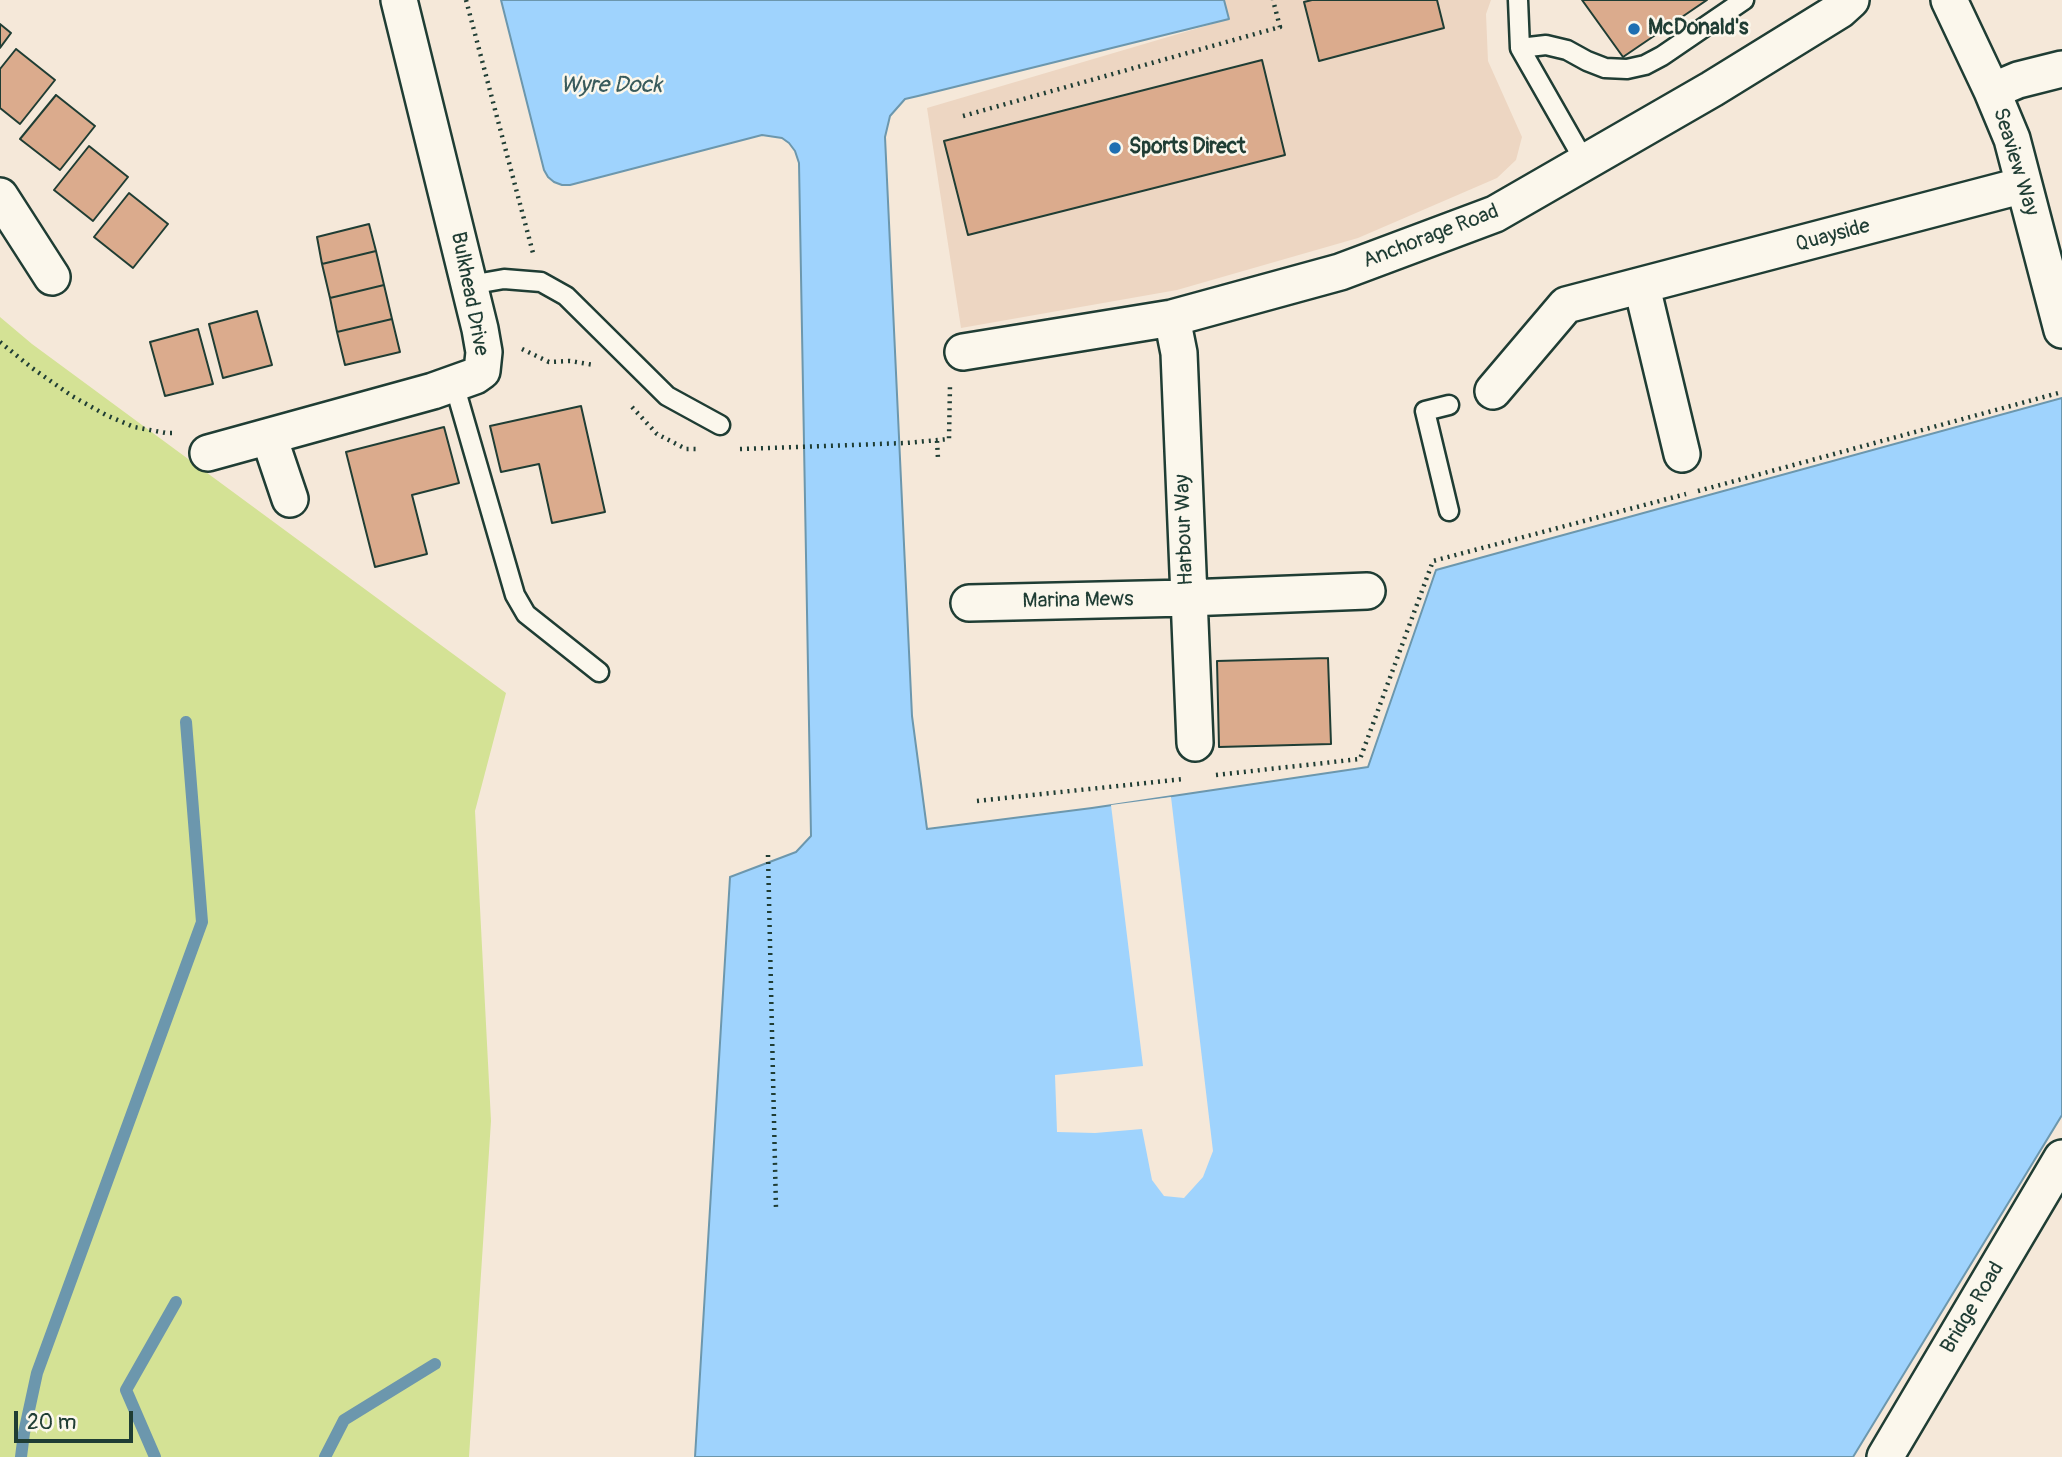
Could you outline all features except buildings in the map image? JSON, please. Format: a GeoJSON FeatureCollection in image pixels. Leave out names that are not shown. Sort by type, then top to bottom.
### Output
{"type":"FeatureCollection","features":[{"type":"Feature","properties":{"kind":"street","name":"Bulkhead Drive"},"geometry":{"type":"LineString","coordinates":[[208,453],[454,384],[482,371],[484,352],[480,329],[399,0]]}},
{"type":"Feature","properties":{"kind":"street","name":"Anchorage Road"},"geometry":{"type":"LineString","coordinates":[[963,352],[1172,318],[1340,272],[1495,214],[1712,89],[1840,10],[1851,0]]}},
{"type":"Feature","properties":{"kind":"street","name":"Seaview Way"},"geometry":{"type":"LineString","coordinates":[[1949,0],[2012,139],[2062,330]]}},
{"type":"Feature","properties":{"kind":"street"},"geometry":{"type":"LineString","coordinates":[[1992,92],[2018,80],[2062,69]]}},
{"type":"Feature","properties":{"kind":"street","name":"Quayside"},"geometry":{"type":"LineString","coordinates":[[1493,391],[1566,306],[2024,185]]}},
{"type":"Feature","properties":{"kind":"street"},"geometry":{"type":"LineString","coordinates":[[0,196],[52,277]]}},
{"type":"Feature","properties":{"kind":"street"},"geometry":{"type":"LineString","coordinates":[[1642,287],[1682,454]]}},
{"type":"Feature","properties":{"kind":"street","name":"Harbour Way"},"geometry":{"type":"LineString","coordinates":[[1172,318],[1179,354],[1195,743]]}},
{"type":"Feature","properties":{"kind":"street"},"geometry":{"type":"LineString","coordinates":[[269,437],[289,499]]}},
{"type":"Feature","properties":{"kind":"street","name":"Marina Mews"},"geometry":{"type":"LineString","coordinates":[[969,603],[1367,591]]}},
{"type":"Feature","properties":{"kind":"street","name":"Bridge Road"},"geometry":{"type":"LineString","coordinates":[[1885,1457],[2062,1158]]}},
{"type":"Feature","properties":{"kind":"lane"},"geometry":{"type":"LineString","coordinates":[[1518,0],[1520,48],[1585,162]]}},
{"type":"Feature","properties":{"kind":"lane"},"geometry":{"type":"LineString","coordinates":[[1520,48],[1546,44],[1567,50],[1605,68],[1627,69],[1645,65],[1662,56],[1744,0]]}},
{"type":"Feature","properties":{"kind":"lane"},"geometry":{"type":"LineString","coordinates":[[470,285],[504,279],[541,282],[566,296],[667,396],[720,425]]}},
{"type":"Feature","properties":{"kind":"lane"},"geometry":{"type":"LineString","coordinates":[[454,384],[515,595],[526,614],[599,672]]}},
{"type":"Feature","properties":{"kind":"lane"},"geometry":{"type":"LineString","coordinates":[[1448,511],[1426,411],[1449,405]]}},
{"type":"Feature","properties":{"kind":"path"},"geometry":{"type":"LineString","coordinates":[[467,0],[541,282]]}},
{"type":"Feature","properties":{"kind":"path"},"geometry":{"type":"LineString","coordinates":[[963,116],[1279,27],[1273,0]]}},
{"type":"Feature","properties":{"kind":"path"},"geometry":{"type":"LineString","coordinates":[[480,329],[549,362],[570,361],[596,365]]}},
{"type":"Feature","properties":{"kind":"path"},"geometry":{"type":"LineString","coordinates":[[0,342],[72,396],[106,415],[135,427],[166,433],[193,432],[208,453]]}},
{"type":"Feature","properties":{"kind":"path"},"geometry":{"type":"LineString","coordinates":[[733,449],[949,439],[950,382],[963,352]]}},
{"type":"Feature","properties":{"kind":"path"},"geometry":{"type":"LineString","coordinates":[[1209,776],[1360,759],[1433,561],[2062,392]]}},
{"type":"Feature","properties":{"kind":"path"},"geometry":{"type":"LineString","coordinates":[[628,403],[657,434],[686,449],[699,449]]}},
{"type":"Feature","properties":{"kind":"path"},"geometry":{"type":"LineString","coordinates":[[937,441],[938,459]]}},
{"type":"Feature","properties":{"kind":"path"},"geometry":{"type":"LineString","coordinates":[[977,801],[1196,777]]}},
{"type":"Feature","properties":{"kind":"path"},"geometry":{"type":"LineString","coordinates":[[768,855],[776,1209]]}},
{"type":"Feature","properties":{"kind":"shaded area"},"geometry":{"type":"Polygon","coordinates":[[[1224,0],[1491,0],[1486,14],[1488,61],[1522,137],[1516,160],[1497,178],[1358,238],[1177,290],[961,328],[927,108],[1229,19],[1224,0]]]}},
{"type":"Feature","properties":{"kind":"green space"},"geometry":{"type":"Polygon","coordinates":[[[0,317],[32,344],[506,693],[475,811],[491,1121],[469,1457],[0,1457],[0,317]]]}},
{"type":"Feature","properties":{"kind":"water","name":"Wyre Dock"},"geometry":{"type":"Polygon","coordinates":[[[501,0],[1224,0],[1229,19],[905,99],[890,116],[885,137],[912,716],[927,829],[1092,808],[1368,767],[1436,570],[2062,398],[2062,1115],[1853,1457],[695,1457],[730,877],[796,852],[811,836],[799,163],[789,143],[782,138],[762,135],[570,185],[554,182],[544,170],[501,0]]]}},
{"type":"Feature","properties":{"kind":"pier"},"geometry":{"type":"Polygon","coordinates":[[[1171,797],[1213,1151],[1203,1177],[1184,1198],[1164,1196],[1152,1180],[1142,1129],[1095,1133],[1057,1132],[1055,1075],[1143,1066],[1111,805],[1171,797]]]}},
{"type":"Feature","properties":{"kind":"waterway"},"geometry":{"type":"LineString","coordinates":[[21,1457],[37,1373],[202,922],[186,722]]}},
{"type":"Feature","properties":{"kind":"waterway"},"geometry":{"type":"LineString","coordinates":[[155,1457],[126,1390],[176,1302]]}},
{"type":"Feature","properties":{"kind":"waterway"},"geometry":{"type":"LineString","coordinates":[[325,1457],[344,1420],[435,1364]]}},
{"type":"Feature","properties":{"kind":"place","name":"McDonald's"},"geometry":{"type":"Point","coordinates":[1634,29]}},
{"type":"Feature","properties":{"kind":"place","name":"Sports Direct"},"geometry":{"type":"Point","coordinates":[1115,148]}}]}
